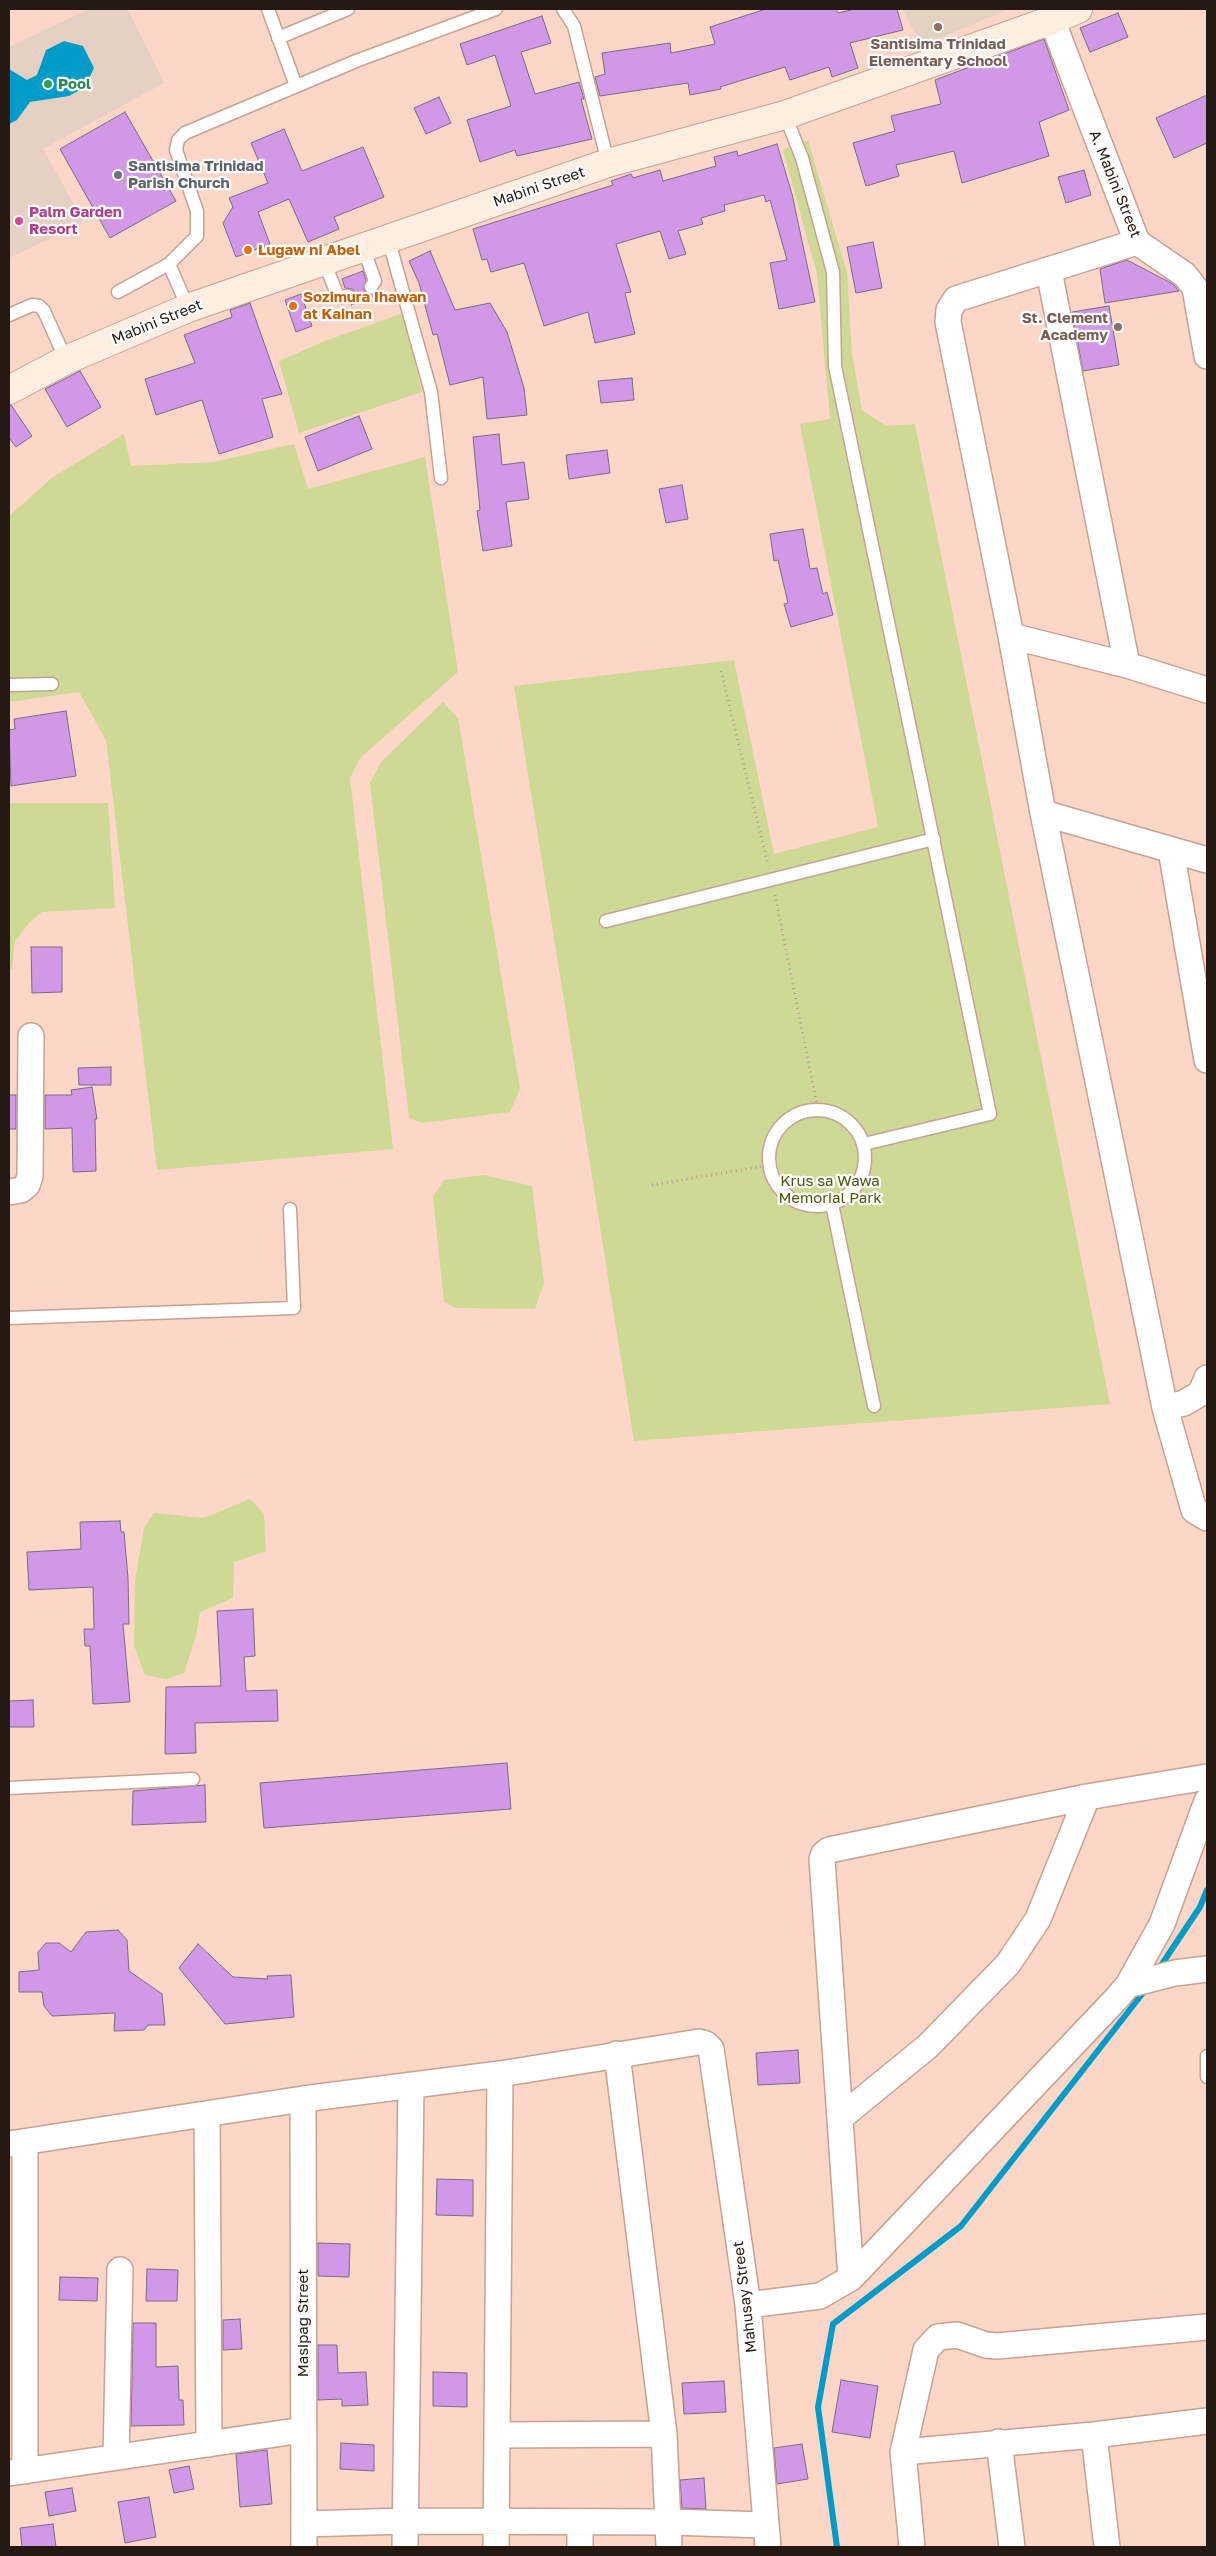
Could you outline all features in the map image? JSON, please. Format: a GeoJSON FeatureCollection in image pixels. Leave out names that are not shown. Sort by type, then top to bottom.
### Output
{"type":"FeatureCollection","features":[{"type":"Feature","properties":{"kind":"main road","name":"Mabini Street"},"geometry":{"type":"LineString","coordinates":[[9,390],[66,360],[188,308],[608,163],[785,116],[1078,9]]}},
{"type":"Feature","properties":{"kind":"street","name":"A. Mabini Street"},"geometry":{"type":"LineString","coordinates":[[1052,20],[1137,242],[1185,275],[1196,288],[1207,356]]}},
{"type":"Feature","properties":{"kind":"street"},"geometry":{"type":"LineString","coordinates":[[1137,242],[956,299],[949,310],[948,322],[1011,636],[1043,813],[1165,1408],[1194,1510],[1207,1518]]}},
{"type":"Feature","properties":{"kind":"street"},"geometry":{"type":"LineString","coordinates":[[1049,271],[1127,665]]}},
{"type":"Feature","properties":{"kind":"street"},"geometry":{"type":"LineString","coordinates":[[1011,636],[1127,665],[1207,690]]}},
{"type":"Feature","properties":{"kind":"street"},"geometry":{"type":"LineString","coordinates":[[1043,813],[1207,860]]}},
{"type":"Feature","properties":{"kind":"street"},"geometry":{"type":"LineString","coordinates":[[1171,850],[1207,1060]]}},
{"type":"Feature","properties":{"kind":"street"},"geometry":{"type":"LineString","coordinates":[[9,1192],[21,1190],[27,1185],[30,1176],[31,1036]]}},
{"type":"Feature","properties":{"kind":"street"},"geometry":{"type":"LineString","coordinates":[[1165,1408],[1184,1404],[1201,1393],[1207,1378]]}},
{"type":"Feature","properties":{"kind":"street"},"geometry":{"type":"LineString","coordinates":[[851,2278],[822,1859],[824,1854],[829,1850],[1087,1797],[1207,1776]]}},
{"type":"Feature","properties":{"kind":"street"},"geometry":{"type":"LineString","coordinates":[[840,2118],[928,2046],[1008,1964],[1038,1919],[1087,1797]]}},
{"type":"Feature","properties":{"kind":"street"},"geometry":{"type":"LineString","coordinates":[[748,2305],[820,2296],[851,2278],[1134,1983],[1162,1924],[1207,1801]]}},
{"type":"Feature","properties":{"kind":"street"},"geometry":{"type":"LineString","coordinates":[[1134,1983],[1175,1973],[1207,1969]]}},
{"type":"Feature","properties":{"kind":"street","name":"Mahusay Street"},"geometry":{"type":"LineString","coordinates":[[617,2054],[699,2042],[706,2044],[711,2049],[748,2305],[766,2536]]}},
{"type":"Feature","properties":{"kind":"street"},"geometry":{"type":"LineString","coordinates":[[303,2430],[17,2472],[17,2143],[303,2099],[500,2074],[617,2054],[664,2434],[669,2547]]}},
{"type":"Feature","properties":{"kind":"street"},"geometry":{"type":"LineString","coordinates":[[496,2547],[500,2074]]}},
{"type":"Feature","properties":{"kind":"street"},"geometry":{"type":"LineString","coordinates":[[405,2547],[411,2086]]}},
{"type":"Feature","properties":{"kind":"street","name":"Masipag Street"},"geometry":{"type":"LineString","coordinates":[[303,2099],[304,2536]]}},
{"type":"Feature","properties":{"kind":"street"},"geometry":{"type":"LineString","coordinates":[[207,2114],[209,2444]]}},
{"type":"Feature","properties":{"kind":"street"},"geometry":{"type":"LineString","coordinates":[[116,2457],[120,2270]]}},
{"type":"Feature","properties":{"kind":"street"},"geometry":{"type":"LineString","coordinates":[[912,2547],[903,2452],[926,2350],[938,2337],[957,2336],[986,2345],[997,2346],[1207,2326]]}},
{"type":"Feature","properties":{"kind":"street"},"geometry":{"type":"LineString","coordinates":[[903,2452],[1094,2435],[1207,2422]]}},
{"type":"Feature","properties":{"kind":"street"},"geometry":{"type":"LineString","coordinates":[[497,2435],[664,2434]]}},
{"type":"Feature","properties":{"kind":"street"},"geometry":{"type":"LineString","coordinates":[[1094,2435],[1107,2547]]}},
{"type":"Feature","properties":{"kind":"street"},"geometry":{"type":"LineString","coordinates":[[999,2442],[1012,2547]]}},
{"type":"Feature","properties":{"kind":"street"},"geometry":{"type":"LineString","coordinates":[[304,2536],[405,2521],[496,2522],[580,2535],[669,2522],[766,2536]]}},
{"type":"Feature","properties":{"kind":"lane"},"geometry":{"type":"LineString","coordinates":[[268,9],[296,86]]}},
{"type":"Feature","properties":{"kind":"lane"},"geometry":{"type":"LineString","coordinates":[[278,38],[348,9]]}},
{"type":"Feature","properties":{"kind":"lane"},"geometry":{"type":"LineString","coordinates":[[118,292],[169,264],[197,236],[197,210],[176,150],[178,140],[185,133],[459,14],[496,9]]}},
{"type":"Feature","properties":{"kind":"lane"},"geometry":{"type":"LineString","coordinates":[[563,9],[574,26],[608,163]]}},
{"type":"Feature","properties":{"kind":"lane"},"geometry":{"type":"LineString","coordinates":[[785,116],[802,158],[833,272],[835,366],[990,1114],[864,1144]]}},
{"type":"Feature","properties":{"kind":"lane"},"geometry":{"type":"LineString","coordinates":[[388,238],[431,392],[441,478]]}},
{"type":"Feature","properties":{"kind":"lane"},"geometry":{"type":"LineString","coordinates":[[363,247],[375,281],[371,287]]}},
{"type":"Feature","properties":{"kind":"lane"},"geometry":{"type":"LineString","coordinates":[[324,261],[337,294],[340,297],[348,296]]}},
{"type":"Feature","properties":{"kind":"lane"},"geometry":{"type":"LineString","coordinates":[[169,264],[188,308]]}},
{"type":"Feature","properties":{"kind":"lane"},"geometry":{"type":"LineString","coordinates":[[9,315],[32,305],[39,306],[44,311],[66,360]]}},
{"type":"Feature","properties":{"kind":"lane"},"geometry":{"type":"LineString","coordinates":[[9,685],[52,684]]}},
{"type":"Feature","properties":{"kind":"lane"},"geometry":{"type":"LineString","coordinates":[[606,921],[934,839]]}},
{"type":"Feature","properties":{"kind":"lane"},"geometry":{"type":"LineString","coordinates":[[818,1110],[833,1112],[857,1130],[864,1144],[866,1158],[863,1173],[856,1186],[846,1197],[832,1204],[817,1206],[802,1204],[789,1197],[778,1186],[771,1173],[772,1143],[778,1130],[789,1119],[803,1112],[818,1110]]}},
{"type":"Feature","properties":{"kind":"lane"},"geometry":{"type":"LineString","coordinates":[[832,1204],[874,1406]]}},
{"type":"Feature","properties":{"kind":"lane"},"geometry":{"type":"LineString","coordinates":[[9,1318],[294,1308],[290,1209]]}},
{"type":"Feature","properties":{"kind":"lane"},"geometry":{"type":"LineString","coordinates":[[9,1788],[193,1779]]}},
{"type":"Feature","properties":{"kind":"lane"},"geometry":{"type":"LineString","coordinates":[[1207,2056],[1207,2077]]}},
{"type":"Feature","properties":{"kind":"path"},"geometry":{"type":"LineString","coordinates":[[652,1185],[770,1165]]}},
{"type":"Feature","properties":{"kind":"shaded area"},"geometry":{"type":"Polygon","coordinates":[[[89,9],[128,9],[164,83],[43,149],[84,222],[9,258],[9,47],[89,9]]]}},
{"type":"Feature","properties":{"kind":"shaded area","name":"Santisima Trinidad Elementary School"},"geometry":{"type":"Polygon","coordinates":[[[902,9],[1008,9],[922,46],[902,9]]]}},
{"type":"Feature","properties":{"kind":"green space","name":"Krus sa Wawa Memorial Park"},"geometry":{"type":"Polygon","coordinates":[[[808,140],[847,273],[852,354],[862,410],[886,426],[915,424],[1110,1404],[634,1441],[514,686],[734,660],[774,854],[878,827],[800,424],[830,419],[817,274],[783,150],[808,140]]]}},
{"type":"Feature","properties":{"kind":"green space"},"geometry":{"type":"Polygon","coordinates":[[[403,313],[422,392],[299,433],[279,361],[325,341],[403,313]]]}},
{"type":"Feature","properties":{"kind":"green space"},"geometry":{"type":"Polygon","coordinates":[[[124,434],[131,466],[213,462],[294,444],[308,489],[425,457],[458,672],[360,758],[350,778],[393,1149],[157,1170],[106,740],[79,692],[9,702],[9,516],[53,477],[124,434]]]}},
{"type":"Feature","properties":{"kind":"green space"},"geometry":{"type":"Polygon","coordinates":[[[443,702],[458,718],[520,1089],[510,1112],[422,1123],[409,1118],[370,783],[381,762],[443,702]]]}},
{"type":"Feature","properties":{"kind":"green space"},"geometry":{"type":"Polygon","coordinates":[[[9,803],[108,803],[115,908],[42,912],[30,922],[15,941],[12,969],[9,969],[9,803]]]}},
{"type":"Feature","properties":{"kind":"green space"},"geometry":{"type":"Polygon","coordinates":[[[484,1175],[532,1186],[544,1283],[535,1309],[456,1308],[444,1302],[433,1197],[444,1180],[484,1175]]]}},
{"type":"Feature","properties":{"kind":"green space"},"geometry":{"type":"Polygon","coordinates":[[[250,1499],[264,1514],[266,1551],[234,1562],[233,1598],[200,1612],[196,1636],[184,1673],[166,1679],[145,1675],[134,1646],[135,1580],[144,1528],[154,1513],[204,1518],[250,1499]]]}},
{"type":"Feature","properties":{"kind":"water","name":"Pool"},"geometry":{"type":"Polygon","coordinates":[[[64,41],[83,46],[94,68],[85,87],[69,96],[30,102],[17,120],[9,124],[9,69],[27,80],[37,75],[46,50],[64,41]]]}},
{"type":"Feature","properties":{"kind":"building"},"geometry":{"type":"Polygon","coordinates":[[[766,9],[836,9],[838,13],[855,9],[897,9],[903,30],[850,43],[858,68],[832,77],[829,67],[790,80],[785,67],[720,87],[721,89],[690,95],[688,83],[600,96],[595,77],[605,74],[602,53],[670,43],[671,53],[715,44],[710,27],[766,9]]]}},
{"type":"Feature","properties":{"kind":"building"},"geometry":{"type":"Polygon","coordinates":[[[1118,13],[1128,37],[1090,52],[1080,28],[1118,13]]]}},
{"type":"Feature","properties":{"kind":"building"},"geometry":{"type":"Polygon","coordinates":[[[542,16],[551,43],[521,52],[535,94],[579,82],[584,99],[581,99],[592,139],[517,156],[515,150],[480,162],[467,120],[511,106],[495,55],[467,65],[460,44],[542,16]]]}},
{"type":"Feature","properties":{"kind":"building"},"geometry":{"type":"Polygon","coordinates":[[[1044,39],[1069,110],[1039,122],[1049,156],[962,183],[954,151],[896,165],[899,176],[866,186],[853,143],[895,131],[891,116],[941,104],[935,80],[1044,39]]]}},
{"type":"Feature","properties":{"kind":"building"},"geometry":{"type":"Polygon","coordinates":[[[1207,95],[1207,143],[1174,158],[1156,118],[1207,95]]]}},
{"type":"Feature","properties":{"kind":"building"},"geometry":{"type":"Polygon","coordinates":[[[439,97],[451,123],[426,134],[414,108],[439,97]]]}},
{"type":"Feature","properties":{"kind":"building","name":"Santisima Trinidad Parish Church"},"geometry":{"type":"Polygon","coordinates":[[[125,112],[176,201],[110,238],[60,149],[125,112]]]}},
{"type":"Feature","properties":{"kind":"building"},"geometry":{"type":"Polygon","coordinates":[[[284,129],[302,171],[363,147],[384,197],[334,217],[339,229],[308,242],[289,199],[258,212],[270,244],[236,257],[223,223],[233,207],[229,198],[268,183],[251,143],[284,129]]]}},
{"type":"Feature","properties":{"kind":"building"},"geometry":{"type":"Polygon","coordinates":[[[777,144],[792,194],[815,302],[779,309],[770,263],[787,260],[770,200],[766,202],[764,195],[724,205],[725,211],[701,218],[703,224],[678,231],[686,254],[669,259],[660,231],[616,244],[631,292],[625,293],[635,334],[595,343],[588,312],[544,326],[524,263],[491,272],[487,259],[482,260],[473,229],[613,185],[611,181],[631,174],[633,178],[660,170],[663,181],[716,166],[714,157],[737,151],[738,156],[777,144]]]}},
{"type":"Feature","properties":{"kind":"building"},"geometry":{"type":"Polygon","coordinates":[[[1084,170],[1091,195],[1066,203],[1058,177],[1084,170]]]}},
{"type":"Feature","properties":{"kind":"building"},"geometry":{"type":"Polygon","coordinates":[[[873,242],[882,288],[856,293],[847,247],[873,242]]]}},
{"type":"Feature","properties":{"kind":"building"},"geometry":{"type":"Polygon","coordinates":[[[430,251],[455,310],[490,303],[507,332],[524,388],[527,415],[487,419],[483,377],[450,385],[437,334],[433,335],[419,283],[409,261],[430,251]]]}},
{"type":"Feature","properties":{"kind":"building"},"geometry":{"type":"Polygon","coordinates":[[[1127,260],[1173,284],[1179,291],[1105,303],[1100,269],[1127,260]]]}},
{"type":"Feature","properties":{"kind":"building"},"geometry":{"type":"Polygon","coordinates":[[[363,271],[366,280],[364,290],[375,296],[351,305],[356,295],[352,289],[345,288],[342,279],[363,271]]]}},
{"type":"Feature","properties":{"kind":"building"},"geometry":{"type":"Polygon","coordinates":[[[301,294],[312,326],[296,332],[285,300],[301,294]]]}},
{"type":"Feature","properties":{"kind":"building"},"geometry":{"type":"Polygon","coordinates":[[[250,303],[282,394],[262,399],[273,437],[219,454],[202,400],[156,415],[145,379],[195,363],[184,335],[232,317],[230,310],[250,303]]]}},
{"type":"Feature","properties":{"kind":"building"},"geometry":{"type":"Polygon","coordinates":[[[1109,306],[1119,365],[1083,371],[1072,312],[1109,306]]]}},
{"type":"Feature","properties":{"kind":"building"},"geometry":{"type":"Polygon","coordinates":[[[80,371],[101,407],[67,427],[45,389],[80,371]]]}},
{"type":"Feature","properties":{"kind":"building"},"geometry":{"type":"Polygon","coordinates":[[[632,378],[634,400],[601,403],[598,381],[632,378]]]}},
{"type":"Feature","properties":{"kind":"building"},"geometry":{"type":"Polygon","coordinates":[[[11,405],[32,436],[16,447],[9,438],[9,406],[11,405]]]}},
{"type":"Feature","properties":{"kind":"building"},"geometry":{"type":"Polygon","coordinates":[[[359,416],[372,449],[318,471],[305,437],[359,416]]]}},
{"type":"Feature","properties":{"kind":"building"},"geometry":{"type":"Polygon","coordinates":[[[499,434],[502,465],[524,462],[529,499],[506,502],[512,546],[483,551],[477,511],[480,510],[473,437],[499,434]]]}},
{"type":"Feature","properties":{"kind":"building"},"geometry":{"type":"Polygon","coordinates":[[[607,450],[610,473],[569,479],[566,455],[607,450]]]}},
{"type":"Feature","properties":{"kind":"building"},"geometry":{"type":"Polygon","coordinates":[[[682,485],[688,519],[666,523],[659,489],[682,485]]]}},
{"type":"Feature","properties":{"kind":"building"},"geometry":{"type":"Polygon","coordinates":[[[803,529],[810,569],[817,568],[823,594],[827,592],[833,615],[791,627],[784,604],[788,603],[778,560],[774,561],[770,534],[803,529]]]}},
{"type":"Feature","properties":{"kind":"building"},"geometry":{"type":"Polygon","coordinates":[[[66,711],[76,776],[11,786],[9,730],[15,729],[14,719],[66,711]]]}},
{"type":"Feature","properties":{"kind":"building"},"geometry":{"type":"Polygon","coordinates":[[[31,947],[62,947],[62,992],[32,993],[31,947]]]}},
{"type":"Feature","properties":{"kind":"building"},"geometry":{"type":"Polygon","coordinates":[[[111,1067],[111,1085],[79,1085],[78,1068],[111,1067]]]}},
{"type":"Feature","properties":{"kind":"building"},"geometry":{"type":"Polygon","coordinates":[[[92,1087],[97,1119],[95,1119],[96,1171],[73,1172],[72,1128],[45,1129],[45,1095],[72,1095],[71,1090],[92,1087]]]}},
{"type":"Feature","properties":{"kind":"building"},"geometry":{"type":"Polygon","coordinates":[[[9,1095],[16,1095],[16,1129],[9,1129],[9,1095]]]}},
{"type":"Feature","properties":{"kind":"building"},"geometry":{"type":"Polygon","coordinates":[[[120,1521],[121,1532],[124,1532],[128,1578],[129,1624],[123,1624],[130,1702],[93,1704],[90,1646],[85,1646],[84,1629],[94,1629],[93,1587],[29,1590],[27,1552],[81,1549],[80,1522],[120,1521]]]}},
{"type":"Feature","properties":{"kind":"building"},"geometry":{"type":"Polygon","coordinates":[[[253,1609],[255,1656],[244,1657],[246,1691],[277,1690],[278,1721],[195,1723],[196,1753],[165,1754],[166,1687],[221,1686],[217,1611],[253,1609]]]}},
{"type":"Feature","properties":{"kind":"building"},"geometry":{"type":"Polygon","coordinates":[[[33,1700],[34,1727],[9,1727],[9,1701],[33,1700]]]}},
{"type":"Feature","properties":{"kind":"building"},"geometry":{"type":"Polygon","coordinates":[[[507,1763],[511,1809],[264,1828],[260,1783],[507,1763]]]}},
{"type":"Feature","properties":{"kind":"building"},"geometry":{"type":"Polygon","coordinates":[[[205,1785],[206,1822],[132,1825],[133,1791],[205,1785]]]}},
{"type":"Feature","properties":{"kind":"building"},"geometry":{"type":"Polygon","coordinates":[[[118,1930],[127,1940],[129,1971],[162,1994],[165,2025],[148,2025],[144,2030],[114,2031],[115,2013],[52,2016],[44,2006],[42,1992],[19,1992],[19,1972],[39,1970],[38,1952],[46,1943],[59,1943],[71,1952],[86,1932],[118,1930]]]}},
{"type":"Feature","properties":{"kind":"building"},"geometry":{"type":"Polygon","coordinates":[[[198,1944],[233,1977],[268,1979],[267,1976],[291,1975],[294,2017],[225,2024],[179,1968],[198,1944]]]}},
{"type":"Feature","properties":{"kind":"building"},"geometry":{"type":"Polygon","coordinates":[[[798,2050],[800,2083],[758,2085],[756,2053],[798,2050]]]}},
{"type":"Feature","properties":{"kind":"building"},"geometry":{"type":"Polygon","coordinates":[[[437,2179],[473,2180],[473,2216],[436,2215],[437,2179]]]}},
{"type":"Feature","properties":{"kind":"building"},"geometry":{"type":"Polygon","coordinates":[[[318,2243],[350,2244],[349,2277],[318,2276],[318,2243]]]}},
{"type":"Feature","properties":{"kind":"building"},"geometry":{"type":"Polygon","coordinates":[[[147,2269],[178,2270],[177,2301],[146,2301],[147,2269]]]}},
{"type":"Feature","properties":{"kind":"building"},"geometry":{"type":"Polygon","coordinates":[[[60,2277],[98,2278],[97,2301],[59,2300],[60,2277]]]}},
{"type":"Feature","properties":{"kind":"building"},"geometry":{"type":"Polygon","coordinates":[[[240,2319],[242,2349],[223,2350],[223,2320],[240,2319]]]}},
{"type":"Feature","properties":{"kind":"building"},"geometry":{"type":"Polygon","coordinates":[[[133,2323],[156,2323],[156,2367],[178,2366],[179,2400],[183,2400],[184,2425],[131,2426],[133,2323]]]}},
{"type":"Feature","properties":{"kind":"building"},"geometry":{"type":"Polygon","coordinates":[[[318,2345],[337,2345],[338,2373],[366,2372],[368,2405],[342,2406],[342,2399],[318,2400],[318,2345]]]}},
{"type":"Feature","properties":{"kind":"building"},"geometry":{"type":"Polygon","coordinates":[[[433,2372],[467,2373],[467,2407],[433,2406],[433,2372]]]}},
{"type":"Feature","properties":{"kind":"building"},"geometry":{"type":"Polygon","coordinates":[[[841,2380],[878,2386],[870,2438],[832,2432],[841,2380]]]}},
{"type":"Feature","properties":{"kind":"building"},"geometry":{"type":"Polygon","coordinates":[[[724,2381],[726,2412],[684,2414],[682,2383],[724,2381]]]}},
{"type":"Feature","properties":{"kind":"building"},"geometry":{"type":"Polygon","coordinates":[[[341,2443],[374,2445],[374,2471],[340,2469],[341,2443]]]}},
{"type":"Feature","properties":{"kind":"building"},"geometry":{"type":"Polygon","coordinates":[[[802,2444],[808,2479],[777,2484],[774,2448],[802,2444]]]}},
{"type":"Feature","properties":{"kind":"building"},"geometry":{"type":"Polygon","coordinates":[[[267,2450],[272,2504],[240,2507],[236,2454],[267,2450]]]}},
{"type":"Feature","properties":{"kind":"building"},"geometry":{"type":"Polygon","coordinates":[[[189,2466],[194,2489],[174,2493],[169,2470],[189,2466]]]}},
{"type":"Feature","properties":{"kind":"building"},"geometry":{"type":"Polygon","coordinates":[[[704,2478],[706,2509],[682,2508],[680,2480],[704,2478]]]}},
{"type":"Feature","properties":{"kind":"building"},"geometry":{"type":"Polygon","coordinates":[[[72,2488],[76,2511],[49,2516],[45,2492],[72,2488]]]}},
{"type":"Feature","properties":{"kind":"building"},"geometry":{"type":"Polygon","coordinates":[[[149,2497],[156,2537],[125,2543],[118,2502],[149,2497]]]}},
{"type":"Feature","properties":{"kind":"building"},"geometry":{"type":"Polygon","coordinates":[[[53,2524],[56,2547],[22,2547],[20,2528],[53,2524]]]}},
{"type":"Feature","properties":{"kind":"waterway"},"geometry":{"type":"LineString","coordinates":[[1158,1970],[1200,1907],[1207,1890]]}},
{"type":"Feature","properties":{"kind":"waterway"},"geometry":{"type":"LineString","coordinates":[[837,2547],[818,2407],[833,2324],[961,2226],[1146,1989]]}},
{"type":"Feature","properties":{"kind":"place","name":"Santisima Trinidad Elementary School"},"geometry":{"type":"Point","coordinates":[938,27]}},
{"type":"Feature","properties":{"kind":"place","name":"Pool"},"geometry":{"type":"Point","coordinates":[48,84]}},
{"type":"Feature","properties":{"kind":"place","name":"Santisima Trinidad Parish Church"},"geometry":{"type":"Point","coordinates":[118,175]}},
{"type":"Feature","properties":{"kind":"place","name":"Palm Garden Resort"},"geometry":{"type":"Point","coordinates":[19,221]}},
{"type":"Feature","properties":{"kind":"place","name":"Lugaw ni Abel"},"geometry":{"type":"Point","coordinates":[248,250]}},
{"type":"Feature","properties":{"kind":"place","name":"Sozimura Ihawan at Kainan"},"geometry":{"type":"Point","coordinates":[293,306]}},
{"type":"Feature","properties":{"kind":"place","name":"St. Clement Academy"},"geometry":{"type":"Point","coordinates":[1118,327]}}]}
